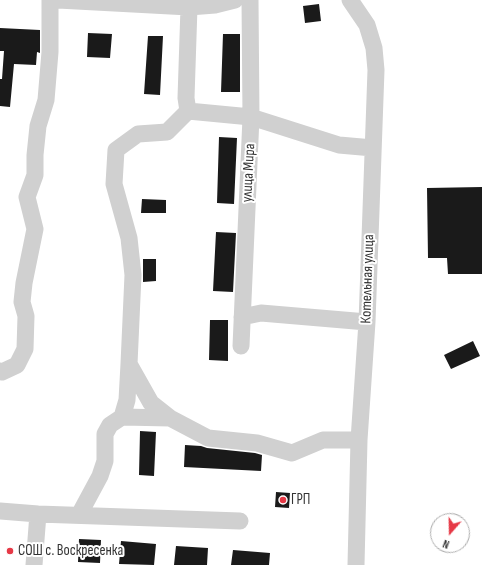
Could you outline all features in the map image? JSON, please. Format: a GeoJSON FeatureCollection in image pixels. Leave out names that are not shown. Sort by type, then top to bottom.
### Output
{"type":"FeatureCollection","features":[{"type":"Feature","properties":{"kind":"street"},"geometry":{"type":"LineString","coordinates":[[0,371],[2,372],[17,364],[25,349],[26,316],[22,302],[24,283],[35,229],[27,197],[35,175],[38,126],[46,100],[50,52],[50,0]]}},
{"type":"Feature","properties":{"kind":"street"},"geometry":{"type":"LineString","coordinates":[[58,0],[189,7],[215,5],[235,0]]}},
{"type":"Feature","properties":{"kind":"street","name":"улица Мира"},"geometry":{"type":"LineString","coordinates":[[241,346],[251,117],[250,0]]}},
{"type":"Feature","properties":{"kind":"street","name":"Котельная улица"},"geometry":{"type":"LineString","coordinates":[[350,0],[367,25],[374,48],[376,70],[367,322],[359,440],[356,565]]}},
{"type":"Feature","properties":{"kind":"street"},"geometry":{"type":"LineString","coordinates":[[188,111],[186,98],[189,7]]}},
{"type":"Feature","properties":{"kind":"street"},"geometry":{"type":"LineString","coordinates":[[188,111],[251,117],[339,145],[373,148]]}},
{"type":"Feature","properties":{"kind":"street"},"geometry":{"type":"LineString","coordinates":[[122,417],[127,400],[133,275],[129,238],[114,184],[116,150],[138,134],[167,132],[188,111]]}},
{"type":"Feature","properties":{"kind":"street"},"geometry":{"type":"LineString","coordinates":[[242,317],[261,313],[367,322]]}},
{"type":"Feature","properties":{"kind":"street"},"geometry":{"type":"LineString","coordinates":[[129,364],[151,403],[170,418],[208,438],[257,443],[292,453],[323,440],[359,440]]}},
{"type":"Feature","properties":{"kind":"street"},"geometry":{"type":"LineString","coordinates":[[79,515],[100,476],[105,461],[105,434],[110,425],[122,417],[170,418]]}},
{"type":"Feature","properties":{"kind":"street"},"geometry":{"type":"LineString","coordinates":[[0,510],[38,514],[240,521]]}},
{"type":"Feature","properties":{"kind":"street"},"geometry":{"type":"LineString","coordinates":[[34,565],[38,514]]}},
{"type":"Feature","properties":{"kind":"building"},"geometry":{"type":"Polygon","coordinates":[[[319,4],[321,21],[305,23],[303,6],[319,4]]]}},
{"type":"Feature","properties":{"kind":"building"},"geometry":{"type":"Polygon","coordinates":[[[0,28],[40,30],[40,53],[37,52],[36,65],[14,64],[10,107],[0,106],[0,79],[2,79],[4,51],[0,51],[0,28]]]}},
{"type":"Feature","properties":{"kind":"building"},"geometry":{"type":"Polygon","coordinates":[[[88,33],[112,34],[110,58],[87,57],[88,33]]]}},
{"type":"Feature","properties":{"kind":"building"},"geometry":{"type":"Polygon","coordinates":[[[223,34],[240,34],[240,92],[221,92],[223,34]]]}},
{"type":"Feature","properties":{"kind":"building"},"geometry":{"type":"Polygon","coordinates":[[[148,36],[163,36],[160,95],[144,94],[148,36]]]}},
{"type":"Feature","properties":{"kind":"building"},"geometry":{"type":"Polygon","coordinates":[[[219,137],[237,138],[234,204],[217,203],[219,137]]]}},
{"type":"Feature","properties":{"kind":"building"},"geometry":{"type":"Polygon","coordinates":[[[482,187],[482,274],[448,274],[447,258],[428,258],[427,188],[482,187]]]}},
{"type":"Feature","properties":{"kind":"building"},"geometry":{"type":"Polygon","coordinates":[[[142,199],[166,200],[166,213],[141,213],[142,199]]]}},
{"type":"Feature","properties":{"kind":"building"},"geometry":{"type":"Polygon","coordinates":[[[216,232],[236,233],[233,292],[213,291],[216,232]]]}},
{"type":"Feature","properties":{"kind":"building"},"geometry":{"type":"Polygon","coordinates":[[[143,259],[156,259],[156,281],[143,282],[143,259]]]}},
{"type":"Feature","properties":{"kind":"building"},"geometry":{"type":"Polygon","coordinates":[[[210,320],[228,320],[228,361],[209,360],[210,320]]]}},
{"type":"Feature","properties":{"kind":"building"},"geometry":{"type":"Polygon","coordinates":[[[473,341],[480,356],[451,369],[444,355],[473,341]]]}},
{"type":"Feature","properties":{"kind":"building"},"geometry":{"type":"Polygon","coordinates":[[[140,431],[156,432],[154,476],[139,475],[140,431]]]}},
{"type":"Feature","properties":{"kind":"building"},"geometry":{"type":"Polygon","coordinates":[[[185,445],[262,455],[261,471],[184,467],[185,445]]]}},
{"type":"Feature","properties":{"kind":"building","name":"ГРП"},"geometry":{"type":"Polygon","coordinates":[[[276,492],[290,493],[289,508],[275,507],[276,492]]]}},
{"type":"Feature","properties":{"kind":"building"},"geometry":{"type":"Polygon","coordinates":[[[79,539],[101,540],[100,563],[78,562],[79,539]]]}},
{"type":"Feature","properties":{"kind":"building"},"geometry":{"type":"Polygon","coordinates":[[[121,541],[156,544],[154,565],[119,564],[121,541]]]}},
{"type":"Feature","properties":{"kind":"building"},"geometry":{"type":"Polygon","coordinates":[[[176,546],[208,548],[207,565],[174,565],[176,546]]]}},
{"type":"Feature","properties":{"kind":"building"},"geometry":{"type":"Polygon","coordinates":[[[233,550],[270,553],[269,565],[231,565],[233,550]]]}},
{"type":"Feature","properties":{"kind":"place","name":"ГРП"},"geometry":{"type":"Point","coordinates":[283,500]}},
{"type":"Feature","properties":{"kind":"place","name":"СОШ с. Воскресенка"},"geometry":{"type":"Point","coordinates":[10,551]}}]}
